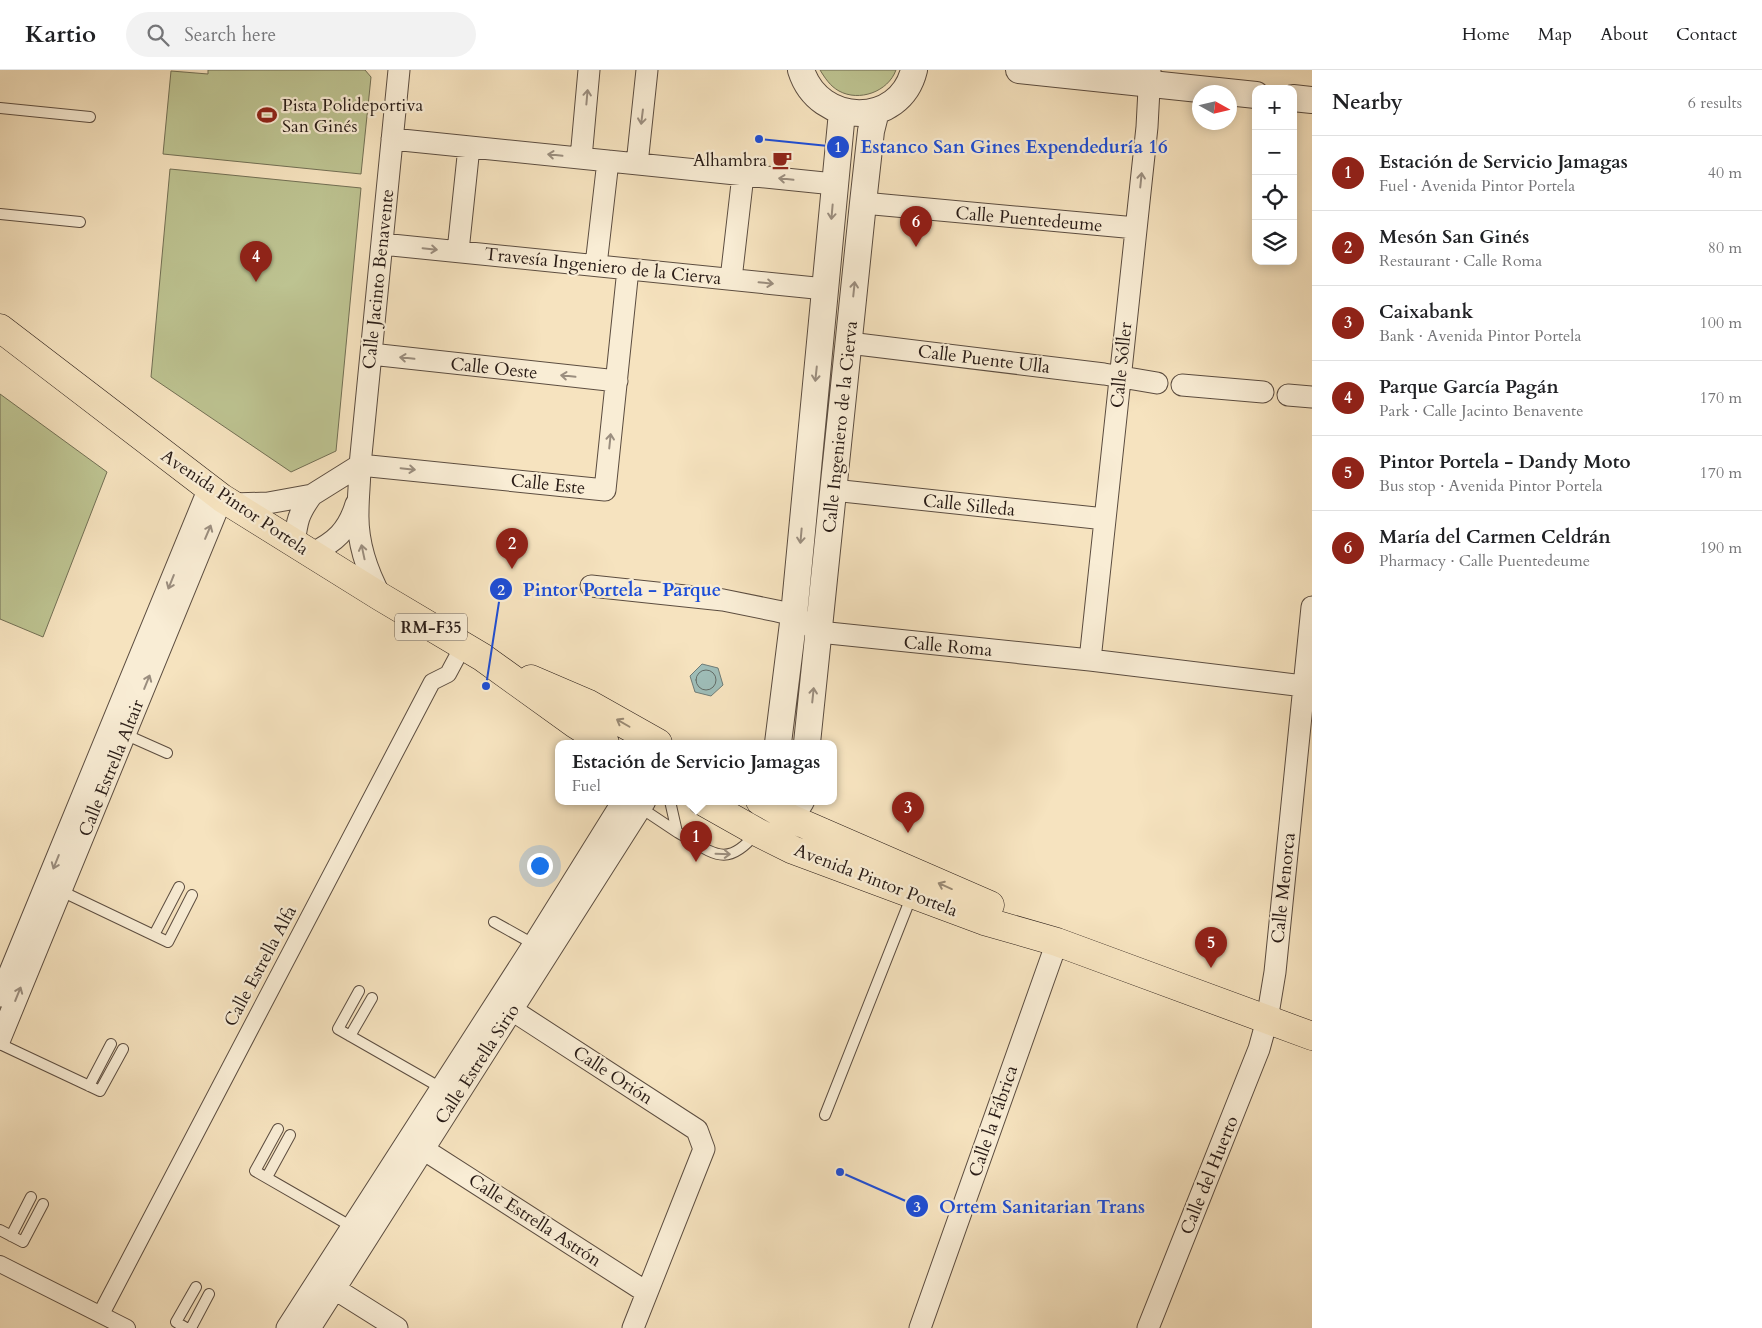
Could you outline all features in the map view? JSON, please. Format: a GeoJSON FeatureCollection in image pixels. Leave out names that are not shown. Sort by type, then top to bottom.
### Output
{"type":"FeatureCollection","features":[{"type":"Feature","properties":{"kind":"main road","name":"Avenida Pintor Portela"},"geometry":{"type":"LineString","coordinates":[[0,328],[221,497],[473,652],[600,740]]}},
{"type":"Feature","properties":{"kind":"main road","name":"Avenida Pintor Portela"},"geometry":{"type":"LineString","coordinates":[[473,652],[587,704],[653,740]]}},
{"type":"Feature","properties":{"kind":"main road","name":"Avenida Pintor Portela"},"geometry":{"type":"LineString","coordinates":[[709,805],[793,850],[984,921],[1057,942],[1312,1036]]}},
{"type":"Feature","properties":{"kind":"main road"},"geometry":{"type":"LineString","coordinates":[[737,805],[770,820],[781,809],[789,830],[906,893]]}},
{"type":"Feature","properties":{"kind":"main road","name":"Avenida Pintor Portela"},"geometry":{"type":"LineString","coordinates":[[781,809],[990,905],[1057,942]]}},
{"type":"Feature","properties":{"kind":"street","name":"Calle Jacinto Benavente"},"geometry":{"type":"LineString","coordinates":[[381,597],[371,578],[364,557],[359,533],[358,512],[360,465],[399,70]]}},
{"type":"Feature","properties":{"kind":"street"},"geometry":{"type":"LineString","coordinates":[[580,158],[589,70]]}},
{"type":"Feature","properties":{"kind":"street"},"geometry":{"type":"LineString","coordinates":[[637,164],[647,70]]}},
{"type":"Feature","properties":{"kind":"street"},"geometry":{"type":"LineString","coordinates":[[801,70],[812,93],[830,107],[842,112],[856,114],[876,111],[896,99],[906,88],[914,70]]}},
{"type":"Feature","properties":{"kind":"street"},"geometry":{"type":"LineString","coordinates":[[1019,70],[1150,77],[1252,93]]}},
{"type":"Feature","properties":{"kind":"street","name":"Calle Sóller"},"geometry":{"type":"LineString","coordinates":[[1090,660],[1147,128],[1150,77]]}},
{"type":"Feature","properties":{"kind":"street"},"geometry":{"type":"LineString","coordinates":[[1297,98],[1312,100]]}},
{"type":"Feature","properties":{"kind":"street","name":"Calle Ingeniero de la Cierva"},"geometry":{"type":"LineString","coordinates":[[808,740],[869,147],[876,111]]}},
{"type":"Feature","properties":{"kind":"street"},"geometry":{"type":"LineString","coordinates":[[778,740],[794,615],[842,112]]}},
{"type":"Feature","properties":{"kind":"street"},"geometry":{"type":"LineString","coordinates":[[392,139],[834,184]]}},
{"type":"Feature","properties":{"kind":"street"},"geometry":{"type":"LineString","coordinates":[[458,252],[469,147]]}},
{"type":"Feature","properties":{"kind":"street"},"geometry":{"type":"LineString","coordinates":[[596,265],[608,161]]}},
{"type":"Feature","properties":{"kind":"street"},"geometry":{"type":"LineString","coordinates":[[731,279],[743,175]]}},
{"type":"Feature","properties":{"kind":"street","name":"Calle Puentedeume"},"geometry":{"type":"LineString","coordinates":[[863,203],[1136,228]]}},
{"type":"Feature","properties":{"kind":"street","name":"Travesía Ingeniero de la Cierva"},"geometry":{"type":"LineString","coordinates":[[382,244],[824,289]]}},
{"type":"Feature","properties":{"kind":"street","name":"Calle Este"},"geometry":{"type":"LineString","coordinates":[[360,465],[605,490],[628,269]]}},
{"type":"Feature","properties":{"kind":"street","name":"Calle Puente Ulla"},"geometry":{"type":"LineString","coordinates":[[849,343],[1157,383]]}},
{"type":"Feature","properties":{"kind":"street","name":"Calle Oeste"},"geometry":{"type":"LineString","coordinates":[[371,354],[617,381]]}},
{"type":"Feature","properties":{"kind":"street"},"geometry":{"type":"LineString","coordinates":[[1182,385],[1263,392]]}},
{"type":"Feature","properties":{"kind":"street"},"geometry":{"type":"LineString","coordinates":[[1288,395],[1312,398]]}},
{"type":"Feature","properties":{"kind":"street"},"geometry":{"type":"LineString","coordinates":[[303,549],[297,520],[303,507],[312,495],[360,465]]}},
{"type":"Feature","properties":{"kind":"street","name":"Calle Jacinto Benavente"},"geometry":{"type":"LineString","coordinates":[[303,549],[329,546],[340,536],[349,522],[360,488]]}},
{"type":"Feature","properties":{"kind":"street","name":"Calle Silleda"},"geometry":{"type":"LineString","coordinates":[[833,490],[1105,518]]}},
{"type":"Feature","properties":{"kind":"street"},"geometry":{"type":"LineString","coordinates":[[221,497],[268,503],[312,495]]}},
{"type":"Feature","properties":{"kind":"street","name":"Calle Estrella Altair"},"geometry":{"type":"LineString","coordinates":[[0,996],[53,888],[118,731],[221,497]]}},
{"type":"Feature","properties":{"kind":"street","name":"Calle Roma"},"geometry":{"type":"LineString","coordinates":[[591,586],[723,600],[794,615],[819,632],[1090,660],[1308,686]]}},
{"type":"Feature","properties":{"kind":"street","name":"Calle Menorca"},"geometry":{"type":"LineString","coordinates":[[1267,1020],[1275,972],[1308,686],[1312,607]]}},
{"type":"Feature","properties":{"kind":"street","name":"Calle Estrella Alfa"},"geometry":{"type":"LineString","coordinates":[[101,1314],[432,682],[448,674],[473,652]]}},
{"type":"Feature","properties":{"kind":"street"},"geometry":{"type":"LineString","coordinates":[[763,740],[782,711]]}},
{"type":"Feature","properties":{"kind":"street","name":"Calle Estrella Sirio"},"geometry":{"type":"LineString","coordinates":[[310,1328],[335,1289],[360,1232],[635,805]]}},
{"type":"Feature","properties":{"kind":"street","name":"Calle la Fábrica"},"geometry":{"type":"LineString","coordinates":[[920,1328],[1057,942]]}},
{"type":"Feature","properties":{"kind":"street","name":"Calle Estrella Sirio"},"geometry":{"type":"LineString","coordinates":[[287,1328],[423,1148],[449,1092],[512,1010],[541,948]]}},
{"type":"Feature","properties":{"kind":"street","name":"Calle Estrella Altair"},"geometry":{"type":"LineString","coordinates":[[0,1039],[13,967]]}},
{"type":"Feature","properties":{"kind":"street","name":"Calle Orión"},"geometry":{"type":"LineString","coordinates":[[512,1010],[697,1130],[704,1150],[646,1292]]}},
{"type":"Feature","properties":{"kind":"street","name":"Calle del Huerto"},"geometry":{"type":"LineString","coordinates":[[1148,1328],[1259,1049],[1267,1020]]}},
{"type":"Feature","properties":{"kind":"street","name":"Calle Estrella Astrón"},"geometry":{"type":"LineString","coordinates":[[423,1148],[646,1292]]}},
{"type":"Feature","properties":{"kind":"street"},"geometry":{"type":"LineString","coordinates":[[0,1264],[127,1328]]}},
{"type":"Feature","properties":{"kind":"street"},"geometry":{"type":"LineString","coordinates":[[335,1289],[397,1328]]}},
{"type":"Feature","properties":{"kind":"street"},"geometry":{"type":"LineString","coordinates":[[633,1328],[646,1292]]}},
{"type":"Feature","properties":{"kind":"lane"},"geometry":{"type":"LineString","coordinates":[[0,108],[90,117]]}},
{"type":"Feature","properties":{"kind":"lane"},"geometry":{"type":"LineString","coordinates":[[0,214],[80,222]]}},
{"type":"Feature","properties":{"kind":"lane"},"geometry":{"type":"LineString","coordinates":[[118,731],[167,753]]}},
{"type":"Feature","properties":{"kind":"lane"},"geometry":{"type":"LineString","coordinates":[[639,805],[677,832],[714,854],[730,855],[740,850],[757,832]]}},
{"type":"Feature","properties":{"kind":"lane"},"geometry":{"type":"LineString","coordinates":[[671,805],[677,832]]}},
{"type":"Feature","properties":{"kind":"lane"},"geometry":{"type":"LineString","coordinates":[[154,935],[178,887]]}},
{"type":"Feature","properties":{"kind":"lane"},"geometry":{"type":"LineString","coordinates":[[53,888],[168,942],[192,895]]}},
{"type":"Feature","properties":{"kind":"lane"},"geometry":{"type":"LineString","coordinates":[[825,1115],[906,893]]}},
{"type":"Feature","properties":{"kind":"lane"},"geometry":{"type":"LineString","coordinates":[[494,922],[541,948]]}},
{"type":"Feature","properties":{"kind":"lane"},"geometry":{"type":"LineString","coordinates":[[359,991],[338,1029],[449,1092]]}},
{"type":"Feature","properties":{"kind":"lane"},"geometry":{"type":"LineString","coordinates":[[350,1036],[372,998]]}},
{"type":"Feature","properties":{"kind":"lane"},"geometry":{"type":"LineString","coordinates":[[0,1044],[100,1091],[123,1049]]}},
{"type":"Feature","properties":{"kind":"lane"},"geometry":{"type":"LineString","coordinates":[[89,1086],[111,1044]]}},
{"type":"Feature","properties":{"kind":"lane"},"geometry":{"type":"LineString","coordinates":[[278,1128],[256,1171],[360,1232]]}},
{"type":"Feature","properties":{"kind":"lane"},"geometry":{"type":"LineString","coordinates":[[267,1177],[290,1135]]}},
{"type":"Feature","properties":{"kind":"lane"},"geometry":{"type":"LineString","coordinates":[[11,1236],[31,1197]]}},
{"type":"Feature","properties":{"kind":"lane"},"geometry":{"type":"LineString","coordinates":[[0,1230],[23,1242],[43,1204]]}},
{"type":"Feature","properties":{"kind":"lane"},"geometry":{"type":"LineString","coordinates":[[186,1328],[176,1322],[196,1287]]}},
{"type":"Feature","properties":{"kind":"lane"},"geometry":{"type":"LineString","coordinates":[[191,1328],[209,1294]]}},
{"type":"Feature","properties":{"kind":"green space","name":"Pista Polideportiva San Ginés"},"geometry":{"type":"Polygon","coordinates":[[[208,70],[365,70],[371,77],[361,174],[163,154],[171,71],[208,74],[208,70]]]}},
{"type":"Feature","properties":{"kind":"green space"},"geometry":{"type":"Polygon","coordinates":[[[820,70],[896,70],[887,84],[880,89],[864,95],[855,95],[836,89],[828,82],[820,70]]]}},
{"type":"Feature","properties":{"kind":"green space"},"geometry":{"type":"Polygon","coordinates":[[[170,169],[361,188],[336,451],[291,472],[151,377],[170,169]]]}},
{"type":"Feature","properties":{"kind":"green space"},"geometry":{"type":"Polygon","coordinates":[[[0,394],[107,472],[43,637],[0,619],[0,394]]]}},
{"type":"Feature","properties":{"kind":"water"},"geometry":{"type":"Polygon","coordinates":[[[702,664],[718,668],[723,685],[711,696],[695,692],[690,676],[702,664]]]}},
{"type":"Feature","properties":{"kind":"place","name":"Pista Polideportiva San Ginés"},"geometry":{"type":"Point","coordinates":[267,115]}},
{"type":"Feature","properties":{"kind":"place","name":"Estanco San Gines Expendeduría 16"},"geometry":{"type":"Point","coordinates":[759,139]}},
{"type":"Feature","properties":{"kind":"place","name":"Alhambra"},"geometry":{"type":"Point","coordinates":[782,160]}},
{"type":"Feature","properties":{"kind":"place","name":"María del Carmen Celdrán"},"geometry":{"type":"Point","coordinates":[916,247]}},
{"type":"Feature","properties":{"kind":"place","name":"Parque García Pagán"},"geometry":{"type":"Point","coordinates":[256,282]}},
{"type":"Feature","properties":{"kind":"place","name":"Mesón San Ginés"},"geometry":{"type":"Point","coordinates":[512,569]}},
{"type":"Feature","properties":{"kind":"place","name":"Pintor Portela - Parque"},"geometry":{"type":"Point","coordinates":[486,686]}},
{"type":"Feature","properties":{"kind":"place","name":"Caixabank"},"geometry":{"type":"Point","coordinates":[908,833]}},
{"type":"Feature","properties":{"kind":"place","name":"Estación de Servicio Jamagas"},"geometry":{"type":"Point","coordinates":[696,862]}},
{"type":"Feature","properties":{"kind":"place","name":"Pintor Portela - Dandy Moto"},"geometry":{"type":"Point","coordinates":[1211,968]}},
{"type":"Feature","properties":{"kind":"place","name":"Ortem Sanitarian Trans"},"geometry":{"type":"Point","coordinates":[840,1172]}}]}
